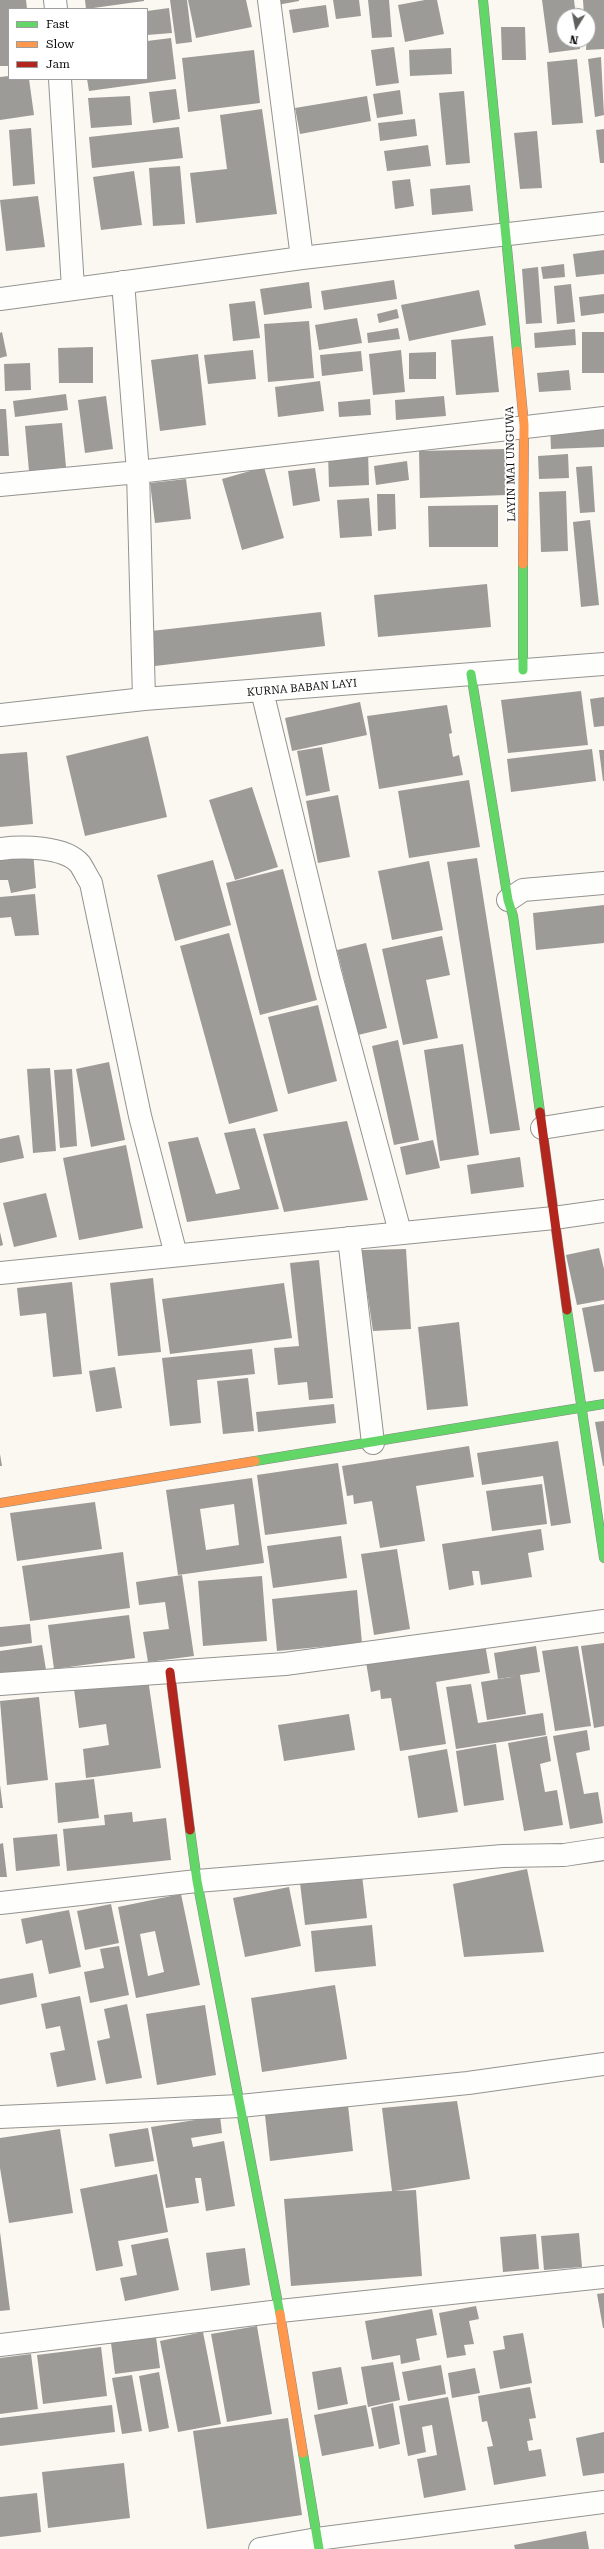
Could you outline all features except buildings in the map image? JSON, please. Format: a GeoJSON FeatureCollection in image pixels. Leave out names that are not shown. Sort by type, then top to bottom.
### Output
{"type":"FeatureCollection","features":[{"type":"Feature","properties":{"kind":"street"},"geometry":{"type":"LineString","coordinates":[[269,0],[302,258]]}},
{"type":"Feature","properties":{"kind":"street","name":"LAYIN MAI UNGUWA"},"geometry":{"type":"LineString","coordinates":[[483,0],[524,425],[523,670]]}},
{"type":"Feature","properties":{"kind":"street"},"geometry":{"type":"LineString","coordinates":[[60,80],[73,288]]}},
{"type":"Feature","properties":{"kind":"street"},"geometry":{"type":"LineString","coordinates":[[0,299],[302,258],[604,223]]}},
{"type":"Feature","properties":{"kind":"street"},"geometry":{"type":"LineString","coordinates":[[123,282],[138,472],[144,699]]}},
{"type":"Feature","properties":{"kind":"street"},"geometry":{"type":"LineString","coordinates":[[0,485],[138,472],[524,425],[604,418]]}},
{"type":"Feature","properties":{"kind":"street","name":"KURNA BABAN LAYI"},"geometry":{"type":"LineString","coordinates":[[0,715],[144,699],[604,664]]}},
{"type":"Feature","properties":{"kind":"street"},"geometry":{"type":"LineString","coordinates":[[471,674],[508,900],[513,916],[580,1408],[604,1558]]}},
{"type":"Feature","properties":{"kind":"street"},"geometry":{"type":"LineString","coordinates":[[262,691],[330,972],[400,1232]]}},
{"type":"Feature","properties":{"kind":"street"},"geometry":{"type":"LineString","coordinates":[[0,849],[18,846],[61,852],[79,863],[91,882],[140,1116],[176,1255]]}},
{"type":"Feature","properties":{"kind":"street"},"geometry":{"type":"LineString","coordinates":[[508,900],[523,890],[604,883]]}},
{"type":"Feature","properties":{"kind":"street"},"geometry":{"type":"LineString","coordinates":[[542,1128],[604,1118]]}},
{"type":"Feature","properties":{"kind":"street"},"geometry":{"type":"LineString","coordinates":[[0,1273],[400,1232],[554,1218],[604,1211]]}},
{"type":"Feature","properties":{"kind":"street"},"geometry":{"type":"LineString","coordinates":[[349,1238],[373,1443]]}},
{"type":"Feature","properties":{"kind":"street"},"geometry":{"type":"LineString","coordinates":[[0,1503],[604,1404]]}},
{"type":"Feature","properties":{"kind":"street"},"geometry":{"type":"LineString","coordinates":[[0,1684],[285,1664],[604,1621]]}},
{"type":"Feature","properties":{"kind":"street"},"geometry":{"type":"LineString","coordinates":[[170,1672],[196,1881],[280,2311],[318,2544]]}},
{"type":"Feature","properties":{"kind":"street"},"geometry":{"type":"LineString","coordinates":[[0,1903],[196,1881],[503,1856],[564,1855],[604,1849]]}},
{"type":"Feature","properties":{"kind":"street"},"geometry":{"type":"LineString","coordinates":[[0,2117],[240,2106],[468,2083],[604,2064]]}},
{"type":"Feature","properties":{"kind":"street"},"geometry":{"type":"LineString","coordinates":[[0,2345],[280,2311],[604,2277]]}},
{"type":"Feature","properties":{"kind":"street"},"geometry":{"type":"LineString","coordinates":[[260,2549],[318,2544],[604,2502]]}},
{"type":"Feature","properties":{"kind":"traffic: fast"},"geometry":{"type":"LineString","coordinates":[[483,0],[517,351]]}},
{"type":"Feature","properties":{"kind":"traffic: fast"},"geometry":{"type":"LineString","coordinates":[[523,564],[523,670]]}},
{"type":"Feature","properties":{"kind":"traffic: fast"},"geometry":{"type":"LineString","coordinates":[[471,674],[508,900],[513,916],[540,1112]]}},
{"type":"Feature","properties":{"kind":"traffic: fast"},"geometry":{"type":"LineString","coordinates":[[567,1310],[604,1558]]}},
{"type":"Feature","properties":{"kind":"traffic: fast"},"geometry":{"type":"LineString","coordinates":[[255,1461],[604,1404]]}},
{"type":"Feature","properties":{"kind":"traffic: fast"},"geometry":{"type":"LineString","coordinates":[[190,1830],[197,1881],[280,2314]]}},
{"type":"Feature","properties":{"kind":"traffic: fast"},"geometry":{"type":"LineString","coordinates":[[303,2453],[319,2549]]}},
{"type":"Feature","properties":{"kind":"traffic: slow"},"geometry":{"type":"LineString","coordinates":[[517,351],[524,425],[523,564]]}},
{"type":"Feature","properties":{"kind":"traffic: slow"},"geometry":{"type":"LineString","coordinates":[[0,1503],[255,1461]]}},
{"type":"Feature","properties":{"kind":"traffic: slow"},"geometry":{"type":"LineString","coordinates":[[280,2314],[303,2453]]}},
{"type":"Feature","properties":{"kind":"traffic: jam"},"geometry":{"type":"LineString","coordinates":[[540,1112],[567,1310]]}},
{"type":"Feature","properties":{"kind":"traffic: jam"},"geometry":{"type":"LineString","coordinates":[[170,1672],[190,1830]]}}]}
